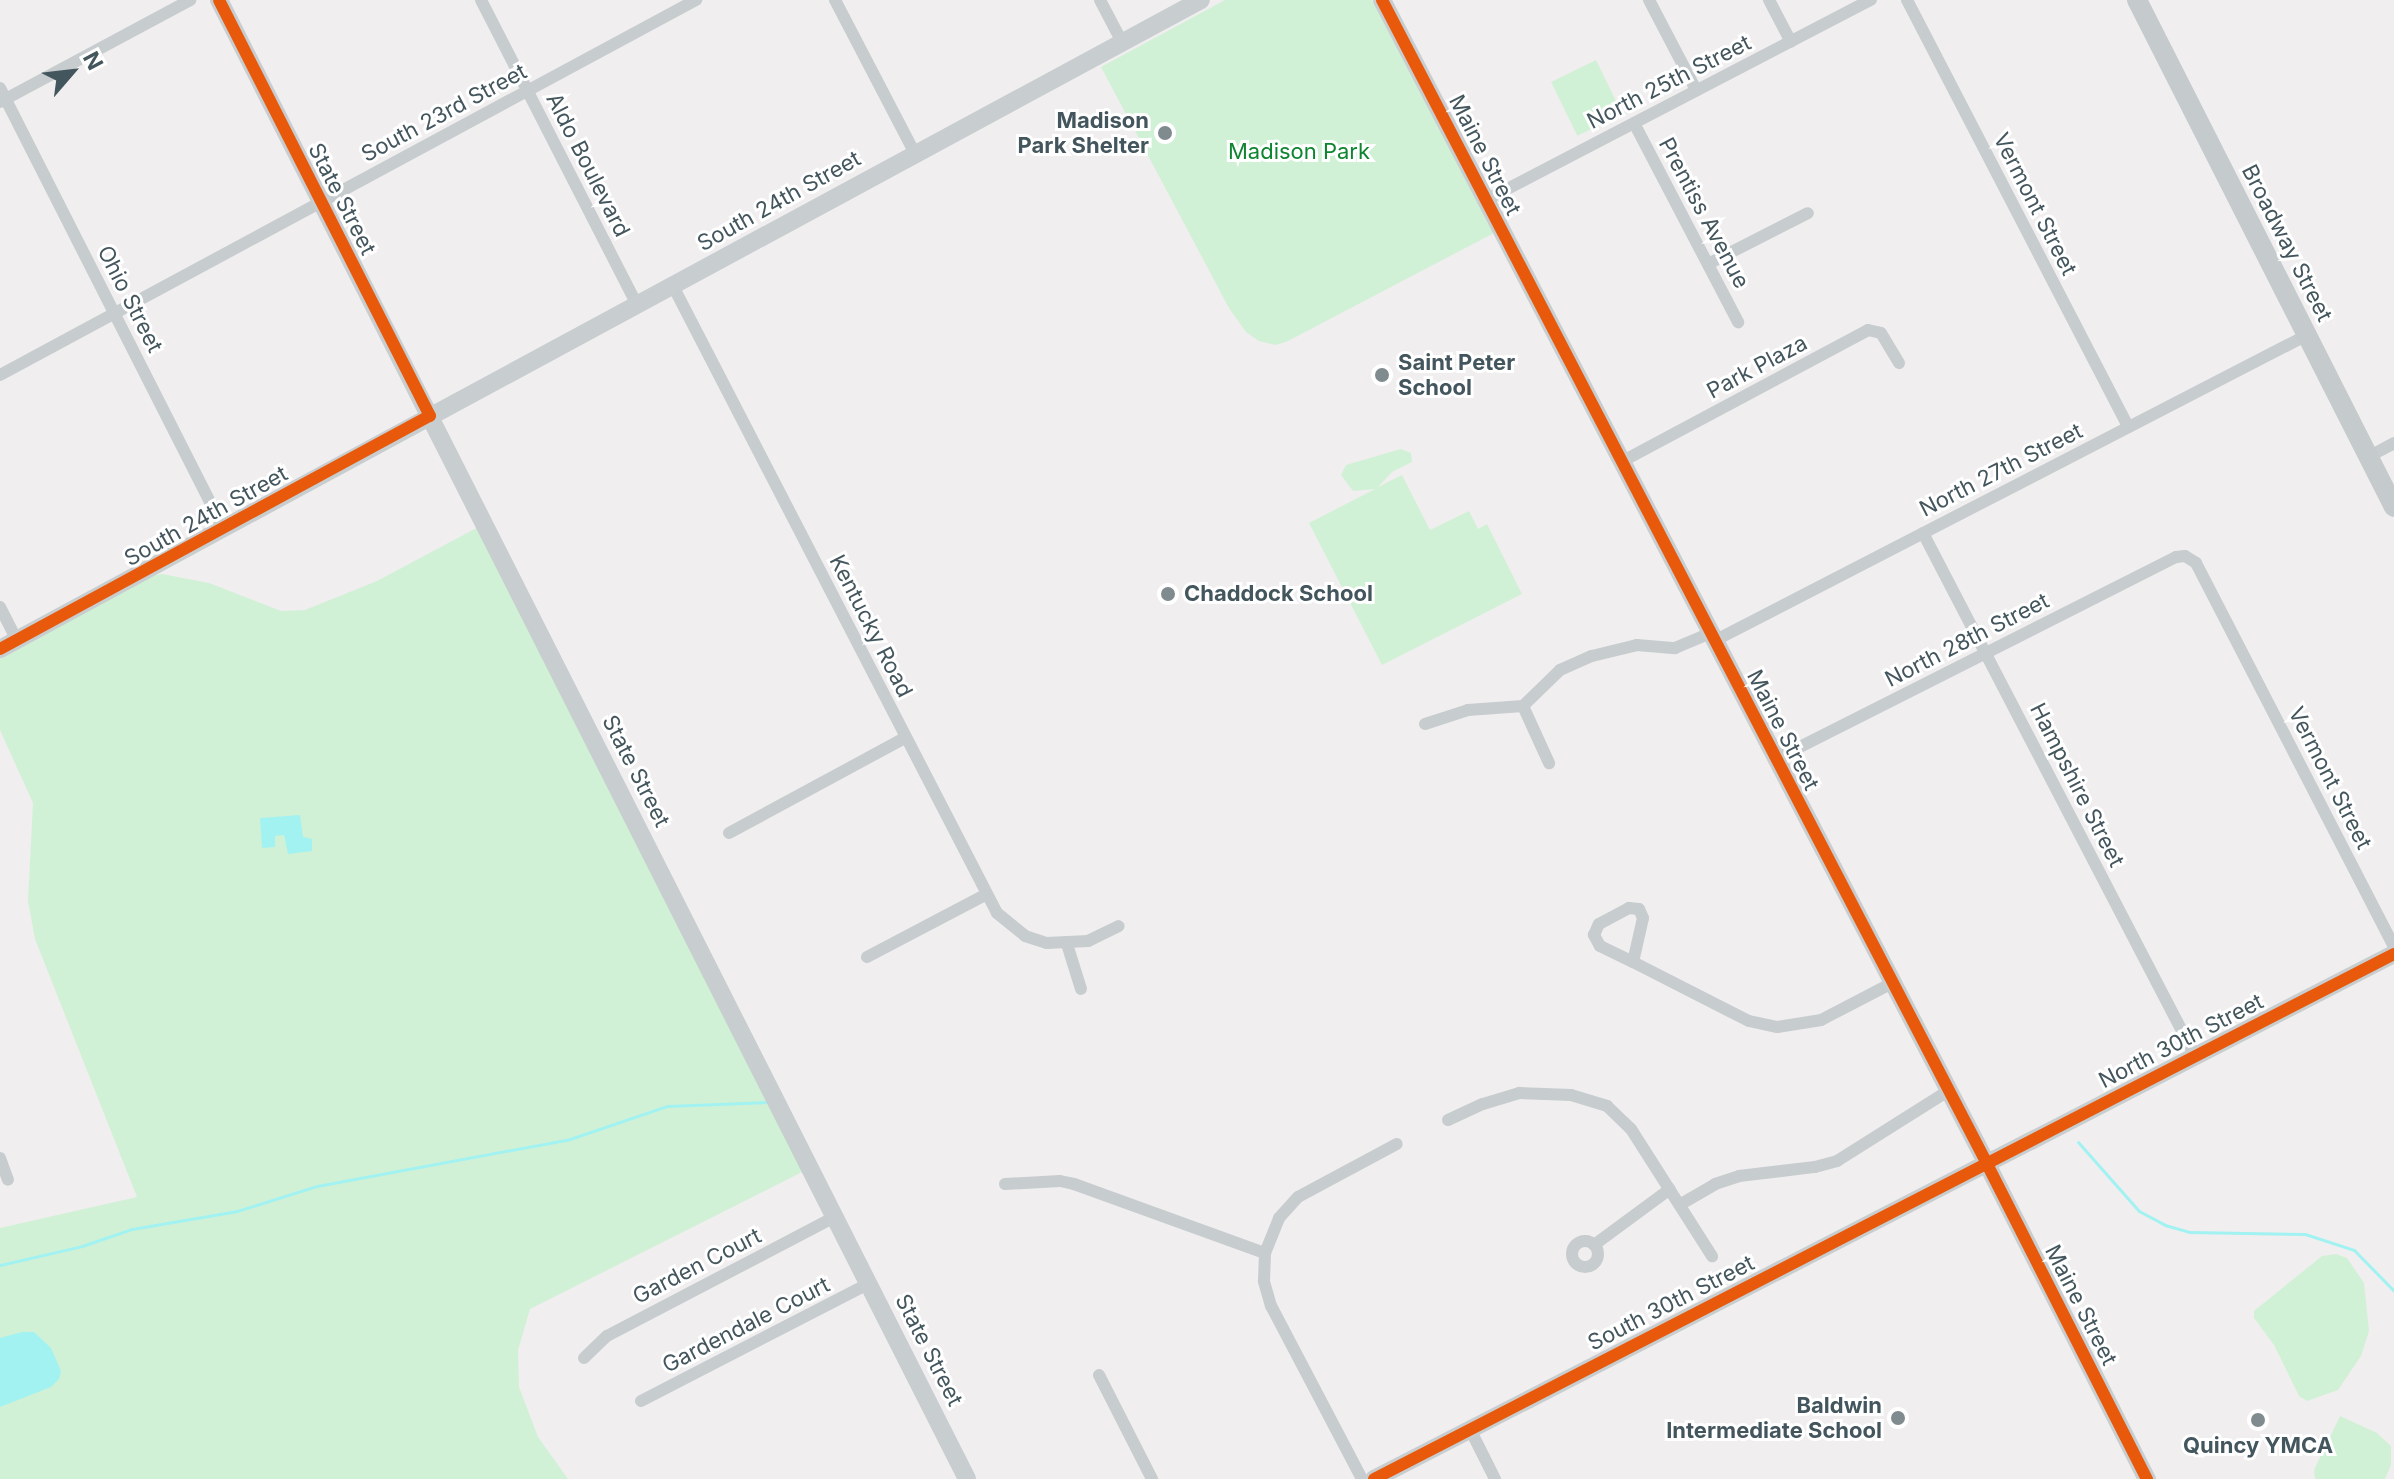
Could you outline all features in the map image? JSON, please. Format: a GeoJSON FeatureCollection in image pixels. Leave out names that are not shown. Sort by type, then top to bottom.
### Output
{"type":"FeatureCollection","features":[{"type":"Feature","properties":{"kind":"main road","name":"Broadway Street"},"geometry":{"type":"LineString","coordinates":[[2137,0],[2394,507]]}},
{"type":"Feature","properties":{"kind":"street"},"geometry":{"type":"LineString","coordinates":[[2,96],[190,0]]}},
{"type":"Feature","properties":{"kind":"street","name":"State Street"},"geometry":{"type":"LineString","coordinates":[[219,0],[967,1479]]}},
{"type":"Feature","properties":{"kind":"street","name":"Aldo Boulevard"},"geometry":{"type":"LineString","coordinates":[[481,0],[637,305]]}},
{"type":"Feature","properties":{"kind":"street","name":"South 23rd Street"},"geometry":{"type":"LineString","coordinates":[[0,375],[696,0]]}},
{"type":"Feature","properties":{"kind":"street"},"geometry":{"type":"LineString","coordinates":[[835,0],[915,154]]}},
{"type":"Feature","properties":{"kind":"street"},"geometry":{"type":"LineString","coordinates":[[1100,0],[1122,42]]}},
{"type":"Feature","properties":{"kind":"street","name":"South 24th Street"},"geometry":{"type":"LineString","coordinates":[[0,649],[1201,0]]}},
{"type":"Feature","properties":{"kind":"street","name":"Maine Street"},"geometry":{"type":"LineString","coordinates":[[1382,0],[1986,1162],[2147,1479]]}},
{"type":"Feature","properties":{"kind":"street"},"geometry":{"type":"LineString","coordinates":[[1649,0],[1696,90]]}},
{"type":"Feature","properties":{"kind":"street"},"geometry":{"type":"LineString","coordinates":[[1769,0],[1791,42]]}},
{"type":"Feature","properties":{"kind":"street","name":"North 25th Street"},"geometry":{"type":"LineString","coordinates":[[1486,200],[1871,0]]}},
{"type":"Feature","properties":{"kind":"street","name":"Vermont Street"},"geometry":{"type":"LineString","coordinates":[[1907,0],[2128,427]]}},
{"type":"Feature","properties":{"kind":"street","name":"Ohio Street"},"geometry":{"type":"LineString","coordinates":[[2,96],[224,529]]}},
{"type":"Feature","properties":{"kind":"street","name":"Prentiss Avenue"},"geometry":{"type":"LineString","coordinates":[[1634,123],[1738,322]]}},
{"type":"Feature","properties":{"kind":"street"},"geometry":{"type":"LineString","coordinates":[[1708,264],[1808,213]]}},
{"type":"Feature","properties":{"kind":"street","name":"Kentucky Road"},"geometry":{"type":"LineString","coordinates":[[673,286],[985,895],[1012,928],[1036,940],[1067,944],[1088,941],[1119,926]]}},
{"type":"Feature","properties":{"kind":"street","name":"Park Plaza"},"geometry":{"type":"LineString","coordinates":[[1621,462],[1868,330],[1881,333],[1899,363]]}},
{"type":"Feature","properties":{"kind":"street","name":"North 27th Street"},"geometry":{"type":"LineString","coordinates":[[1523,706],[1550,678],[1582,660],[1637,645],[1675,648],[1712,637],[1923,533],[2307,335]]}},
{"type":"Feature","properties":{"kind":"street"},"geometry":{"type":"LineString","coordinates":[[2368,457],[2394,443]]}},
{"type":"Feature","properties":{"kind":"street","name":"Hampshire Street"},"geometry":{"type":"LineString","coordinates":[[1923,533],[2195,1056]]}},
{"type":"Feature","properties":{"kind":"street","name":"Vermont Street"},"geometry":{"type":"LineString","coordinates":[[2176,557],[2185,556],[2196,563],[2394,947]]}},
{"type":"Feature","properties":{"kind":"street","name":"North 28th Street"},"geometry":{"type":"LineString","coordinates":[[1776,759],[2176,557]]}},
{"type":"Feature","properties":{"kind":"street"},"geometry":{"type":"LineString","coordinates":[[0,607],[17,640]]}},
{"type":"Feature","properties":{"kind":"street"},"geometry":{"type":"LineString","coordinates":[[1425,724],[1468,710],[1523,706],[1549,763]]}},
{"type":"Feature","properties":{"kind":"street"},"geometry":{"type":"LineString","coordinates":[[729,833],[905,738]]}},
{"type":"Feature","properties":{"kind":"street"},"geometry":{"type":"LineString","coordinates":[[867,957],[985,895]]}},
{"type":"Feature","properties":{"kind":"street"},"geometry":{"type":"LineString","coordinates":[[1633,962],[1643,918],[1634,907],[1599,924],[1594,935],[1600,946],[1749,1021],[1777,1027],[1821,1020],[1892,983]]}},
{"type":"Feature","properties":{"kind":"street"},"geometry":{"type":"LineString","coordinates":[[1067,944],[1081,989]]}},
{"type":"Feature","properties":{"kind":"street","name":"North 30th Street"},"geometry":{"type":"LineString","coordinates":[[1986,1162],[2394,954]]}},
{"type":"Feature","properties":{"kind":"street"},"geometry":{"type":"LineString","coordinates":[[1681,1204],[1715,1184],[1739,1176],[1815,1167],[1837,1161],[1948,1091]]}},
{"type":"Feature","properties":{"kind":"street"},"geometry":{"type":"LineString","coordinates":[[1448,1120],[1492,1100],[1519,1093],[1545,1092],[1591,1099],[1607,1106],[1625,1122],[1712,1256]]}},
{"type":"Feature","properties":{"kind":"street"},"geometry":{"type":"LineString","coordinates":[[1362,1479],[1271,1306],[1264,1281],[1265,1253],[1279,1218],[1298,1197],[1397,1144]]}},
{"type":"Feature","properties":{"kind":"street"},"geometry":{"type":"LineString","coordinates":[[0,1158],[8,1180]]}},
{"type":"Feature","properties":{"kind":"street","name":"South 30th Street"},"geometry":{"type":"LineString","coordinates":[[1374,1479],[1986,1162]]}},
{"type":"Feature","properties":{"kind":"street"},"geometry":{"type":"LineString","coordinates":[[1005,1184],[1060,1181],[1074,1184],[1265,1253]]}},
{"type":"Feature","properties":{"kind":"street"},"geometry":{"type":"LineString","coordinates":[[1594,1245],[1670,1189]]}},
{"type":"Feature","properties":{"kind":"street","name":"Garden Court"},"geometry":{"type":"LineString","coordinates":[[584,1358],[607,1336],[835,1217]]}},
{"type":"Feature","properties":{"kind":"street","name":"Gardendale Court"},"geometry":{"type":"LineString","coordinates":[[641,1401],[868,1284]]}},
{"type":"Feature","properties":{"kind":"street"},"geometry":{"type":"LineString","coordinates":[[1099,1375],[1152,1479]]}},
{"type":"Feature","properties":{"kind":"street"},"geometry":{"type":"LineString","coordinates":[[1470,1429],[1495,1479]]}},
{"type":"Feature","properties":{"kind":"green space","name":"Madison Park"},"geometry":{"type":"Polygon","coordinates":[[[1225,0],[1372,0],[1494,233],[1286,342],[1275,345],[1259,341],[1246,332],[1229,308],[1101,67],[1225,0]]]}},
{"type":"Feature","properties":{"kind":"green space"},"geometry":{"type":"Polygon","coordinates":[[[1596,60],[1622,114],[1577,136],[1551,82],[1596,60]]]}},
{"type":"Feature","properties":{"kind":"green space"},"geometry":{"type":"Polygon","coordinates":[[[1401,449],[1411,453],[1412,462],[1392,472],[1378,487],[1402,475],[1430,530],[1469,511],[1478,529],[1487,524],[1522,594],[1382,665],[1309,523],[1375,489],[1353,491],[1341,475],[1346,465],[1401,449]]]}},
{"type":"Feature","properties":{"kind":"green space"},"geometry":{"type":"Polygon","coordinates":[[[484,524],[810,1168],[530,1309],[518,1350],[519,1387],[538,1437],[568,1479],[0,1479],[0,1228],[137,1197],[35,939],[28,901],[33,803],[0,730],[0,649],[129,580],[162,574],[209,583],[281,611],[305,610],[377,581],[484,524]]]}},
{"type":"Feature","properties":{"kind":"green space"},"geometry":{"type":"Polygon","coordinates":[[[2336,1254],[2347,1258],[2364,1283],[2369,1331],[2361,1356],[2338,1390],[2307,1401],[2299,1396],[2274,1345],[2254,1318],[2254,1311],[2322,1256],[2336,1254]]]}},
{"type":"Feature","properties":{"kind":"green space"},"geometry":{"type":"Polygon","coordinates":[[[2340,1416],[2377,1433],[2391,1446],[2391,1465],[2385,1479],[2315,1479],[2314,1470],[2340,1416]]]}},
{"type":"Feature","properties":{"kind":"water"},"geometry":{"type":"Polygon","coordinates":[[[300,815],[303,837],[312,839],[312,851],[288,854],[284,835],[275,836],[275,847],[262,848],[260,818],[300,815]]]}},
{"type":"Feature","properties":{"kind":"water"},"geometry":{"type":"Polygon","coordinates":[[[34,1332],[51,1348],[61,1371],[59,1379],[51,1387],[0,1407],[0,1338],[34,1332]]]}},
{"type":"Feature","properties":{"kind":"waterway"},"geometry":{"type":"LineString","coordinates":[[0,1265],[82,1246],[132,1229],[237,1211],[317,1186],[570,1139],[667,1106],[769,1102]]}},
{"type":"Feature","properties":{"kind":"waterway"},"geometry":{"type":"LineString","coordinates":[[2078,1142],[2139,1211],[2165,1225],[2189,1232],[2305,1234],[2354,1250],[2394,1291]]}},
{"type":"Feature","properties":{"kind":"cycle path"},"geometry":{"type":"LineString","coordinates":[[0,649],[430,416],[219,0]]}},
{"type":"Feature","properties":{"kind":"cycle path"},"geometry":{"type":"LineString","coordinates":[[1382,0],[1986,1162],[2147,1479]]}},
{"type":"Feature","properties":{"kind":"cycle path"},"geometry":{"type":"LineString","coordinates":[[1374,1479],[2394,954]]}},
{"type":"Feature","properties":{"kind":"place","name":"Madison Park Shelter"},"geometry":{"type":"Point","coordinates":[1165,133]}},
{"type":"Feature","properties":{"kind":"place","name":"Saint Peter School"},"geometry":{"type":"Point","coordinates":[1382,375]}},
{"type":"Feature","properties":{"kind":"place","name":"Chaddock School"},"geometry":{"type":"Point","coordinates":[1168,594]}},
{"type":"Feature","properties":{"kind":"place","name":"Baldwin Intermediate School"},"geometry":{"type":"Point","coordinates":[1898,1418]}},
{"type":"Feature","properties":{"kind":"place","name":"Quincy YMCA"},"geometry":{"type":"Point","coordinates":[2258,1420]}}]}
